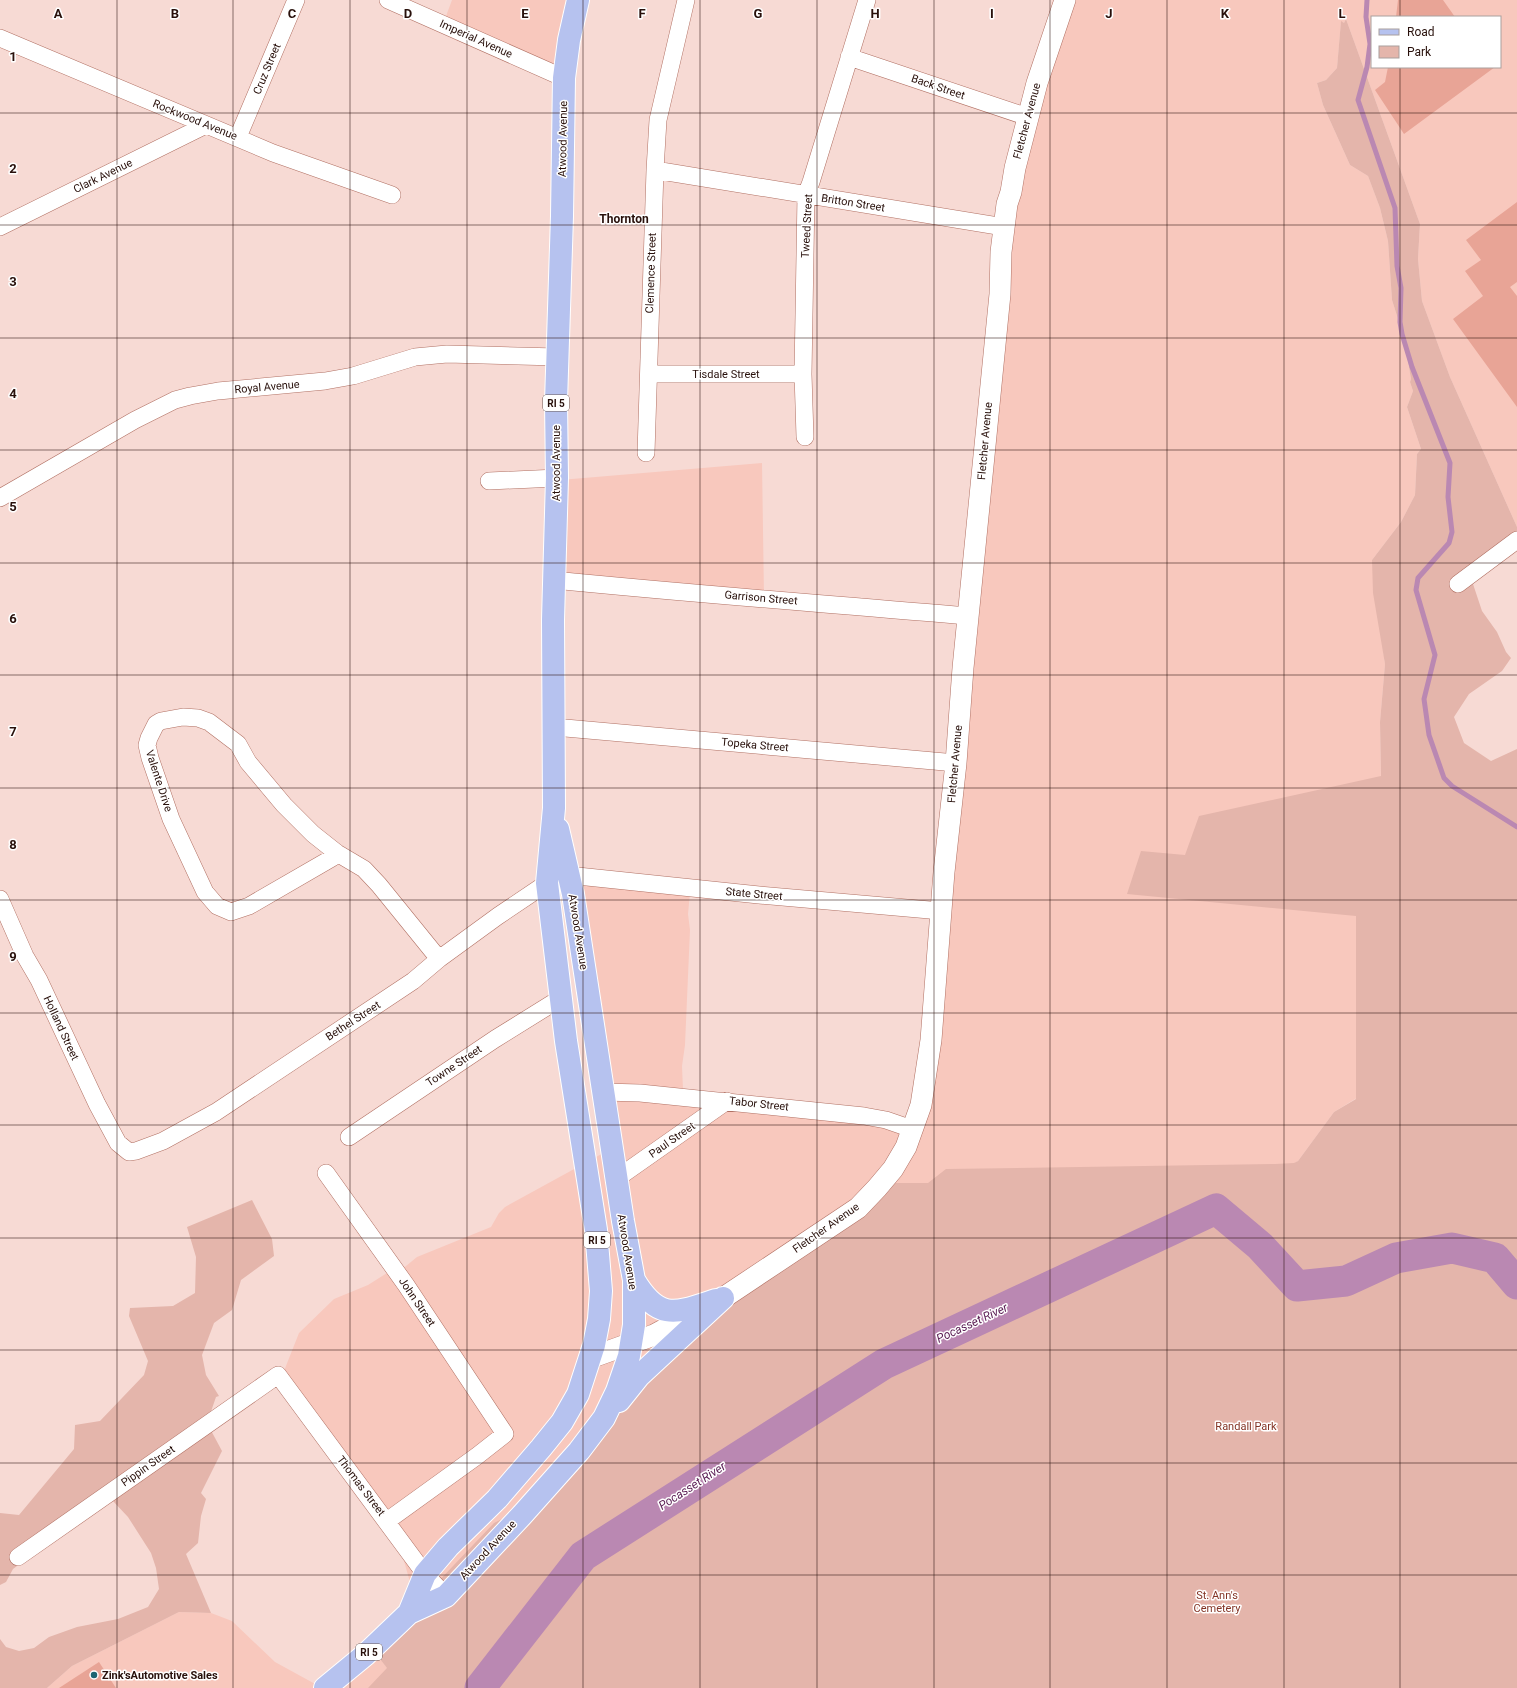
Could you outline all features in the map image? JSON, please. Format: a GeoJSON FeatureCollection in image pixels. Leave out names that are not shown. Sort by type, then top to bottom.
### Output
{"type":"FeatureCollection","features":[{"type":"Feature","properties":{"kind":"main road","name":"Atwood Avenue"},"geometry":{"type":"LineString","coordinates":[[409,1613],[425,1574],[448,1547],[497,1498],[562,1422],[578,1394],[594,1345],[598,1325],[601,1291],[596,1230],[566,1041],[546,883],[554,808],[553,620],[557,478],[556,402],[562,216],[564,78],[569,40],[578,0]]}},
{"type":"Feature","properties":{"kind":"main road","name":"Atwood Avenue"},"geometry":{"type":"LineString","coordinates":[[325,1688],[365,1655],[409,1613],[446,1596],[522,1515],[574,1457],[604,1418],[617,1391],[629,1356],[634,1325],[634,1280],[616,1179],[573,894],[554,808]]}},
{"type":"Feature","properties":{"kind":"main road"},"geometry":{"type":"LineString","coordinates":[[634,1280],[642,1294],[655,1307],[672,1311],[684,1310],[723,1298]]}},
{"type":"Feature","properties":{"kind":"main road"},"geometry":{"type":"LineString","coordinates":[[604,1418],[639,1376],[723,1298]]}},
{"type":"Feature","properties":{"kind":"street","name":"Cruz Street"},"geometry":{"type":"LineString","coordinates":[[238,137],[296,0]]}},
{"type":"Feature","properties":{"kind":"street","name":"Imperial Avenue"},"geometry":{"type":"LineString","coordinates":[[388,0],[564,78]]}},
{"type":"Feature","properties":{"kind":"street","name":"Clemence Street"},"geometry":{"type":"LineString","coordinates":[[646,453],[658,120],[686,0]]}},
{"type":"Feature","properties":{"kind":"street","name":"Tweed Street"},"geometry":{"type":"LineString","coordinates":[[806,438],[803,374],[806,195],[867,0]]}},
{"type":"Feature","properties":{"kind":"street","name":"Fletcher Avenue"},"geometry":{"type":"LineString","coordinates":[[590,1358],[654,1335],[723,1298],[858,1208],[893,1169],[906,1147],[921,1105],[931,1040],[963,668],[1000,294],[1001,252],[1004,227],[1007,204],[1037,83],[1065,0]]}},
{"type":"Feature","properties":{"kind":"street","name":"Rockwood Avenue"},"geometry":{"type":"LineString","coordinates":[[2,44],[273,152],[392,195]]}},
{"type":"Feature","properties":{"kind":"street","name":"Back Street"},"geometry":{"type":"LineString","coordinates":[[849,57],[1028,117]]}},
{"type":"Feature","properties":{"kind":"street","name":"Clark Avenue"},"geometry":{"type":"LineString","coordinates":[[0,227],[206,125]]}},
{"type":"Feature","properties":{"kind":"street","name":"Britton Street"},"geometry":{"type":"LineString","coordinates":[[655,170],[1004,227]]}},
{"type":"Feature","properties":{"kind":"street","name":"Royal Avenue"},"geometry":{"type":"LineString","coordinates":[[0,498],[135,420],[175,400],[190,396],[218,391],[325,381],[353,376],[415,357],[447,354],[558,357]]}},
{"type":"Feature","properties":{"kind":"street","name":"Tisdale Street"},"geometry":{"type":"LineString","coordinates":[[649,374],[803,374]]}},
{"type":"Feature","properties":{"kind":"street"},"geometry":{"type":"LineString","coordinates":[[489,481],[557,478]]}},
{"type":"Feature","properties":{"kind":"street"},"geometry":{"type":"LineString","coordinates":[[1458,584],[1517,540]]}},
{"type":"Feature","properties":{"kind":"street","name":"Garrison Street"},"geometry":{"type":"LineString","coordinates":[[554,580],[968,616]]}},
{"type":"Feature","properties":{"kind":"street","name":"Valente Drive"},"geometry":{"type":"LineString","coordinates":[[337,853],[332,858],[249,906],[231,912],[217,906],[205,892],[174,825],[150,758],[147,745],[148,738],[156,724],[162,720],[183,717],[198,718],[209,722],[238,744],[248,762],[284,805],[313,834],[337,853],[364,869],[379,885],[439,959]]}},
{"type":"Feature","properties":{"kind":"street","name":"Topeka Street"},"geometry":{"type":"LineString","coordinates":[[554,727],[956,763]]}},
{"type":"Feature","properties":{"kind":"street","name":"State Street"},"geometry":{"type":"LineString","coordinates":[[568,875],[759,895],[941,911]]}},
{"type":"Feature","properties":{"kind":"street","name":"Bethel Street"},"geometry":{"type":"LineString","coordinates":[[129,1152],[136,1151],[163,1141],[216,1112],[413,982],[439,959],[546,883],[568,875]]}},
{"type":"Feature","properties":{"kind":"street","name":"Holland Street"},"geometry":{"type":"LineString","coordinates":[[0,899],[25,956],[98,1104],[118,1143],[129,1152]]}},
{"type":"Feature","properties":{"kind":"street","name":"Towne Street"},"geometry":{"type":"LineString","coordinates":[[349,1137],[495,1039],[561,998]]}},
{"type":"Feature","properties":{"kind":"street","name":"Tabor Street"},"geometry":{"type":"LineString","coordinates":[[603,1092],[640,1093],[727,1100],[864,1116],[886,1120],[912,1129]]}},
{"type":"Feature","properties":{"kind":"street","name":"Paul Street"},"geometry":{"type":"LineString","coordinates":[[616,1179],[727,1100]]}},
{"type":"Feature","properties":{"kind":"street","name":"John Street"},"geometry":{"type":"LineString","coordinates":[[326,1173],[406,1285],[505,1434],[478,1456],[387,1521]]}},
{"type":"Feature","properties":{"kind":"street","name":"Thomas Street"},"geometry":{"type":"LineString","coordinates":[[278,1375],[425,1574],[446,1596]]}},
{"type":"Feature","properties":{"kind":"street","name":"Pippin Street"},"geometry":{"type":"LineString","coordinates":[[18,1557],[278,1375]]}},
{"type":"Feature","properties":{"kind":"shaded area"},"geometry":{"type":"Polygon","coordinates":[[[452,0],[579,0],[567,71],[442,27],[452,0]]]}},
{"type":"Feature","properties":{"kind":"shaded area"},"geometry":{"type":"Polygon","coordinates":[[[1067,0],[1517,0],[1517,527],[1450,377],[1422,301],[1418,259],[1420,224],[1346,19],[1344,23],[1341,22],[1337,68],[1326,80],[1317,83],[1323,105],[1350,165],[1368,176],[1380,208],[1388,241],[1392,300],[1404,338],[1411,379],[1410,382],[1413,391],[1407,407],[1421,449],[1417,454],[1415,495],[1401,522],[1372,560],[1385,664],[1380,722],[1381,785],[1366,912],[1402,1083],[1355,1099],[1334,1112],[1298,1161],[1276,1174],[1053,1185],[887,1183],[591,1438],[436,1584],[412,1589],[402,1554],[282,1376],[299,1333],[334,1299],[368,1285],[387,1273],[395,1275],[417,1257],[491,1227],[499,1213],[505,1207],[607,1151],[571,879],[690,893],[688,914],[690,930],[685,1045],[682,1066],[683,1090],[915,1125],[1008,204],[1067,0]]]}},
{"type":"Feature","properties":{"kind":"shaded area"},"geometry":{"type":"Polygon","coordinates":[[[762,463],[764,596],[557,580],[560,480],[762,463]]]}},
{"type":"Feature","properties":{"kind":"shaded area"},"geometry":{"type":"Polygon","coordinates":[[[179,1612],[211,1613],[232,1621],[275,1662],[317,1685],[373,1650],[402,1688],[47,1688],[72,1666],[179,1612]]]}},
{"type":"Feature","properties":{"kind":"green space","name":"Randall Park"},"geometry":{"type":"Polygon","coordinates":[[[1346,19],[1420,224],[1418,259],[1422,301],[1450,377],[1517,527],[1517,541],[1471,578],[1482,611],[1497,632],[1506,652],[1511,658],[1502,671],[1469,694],[1454,717],[1464,743],[1491,761],[1517,749],[1517,1688],[368,1688],[387,1668],[373,1650],[494,1523],[508,1516],[682,1337],[887,1183],[928,1183],[946,1169],[1294,1163],[1298,1161],[1334,1112],[1356,1099],[1356,916],[1127,894],[1141,851],[1185,855],[1199,816],[1381,776],[1380,722],[1385,664],[1373,593],[1372,560],[1401,522],[1415,495],[1417,454],[1421,449],[1407,407],[1413,391],[1410,382],[1411,379],[1404,338],[1392,300],[1388,241],[1380,208],[1368,176],[1350,165],[1323,105],[1317,83],[1326,80],[1337,68],[1341,21],[1344,23],[1346,19]]]}},
{"type":"Feature","properties":{"kind":"green space"},"geometry":{"type":"Polygon","coordinates":[[[252,1200],[272,1239],[274,1256],[241,1280],[232,1310],[214,1323],[202,1355],[206,1375],[219,1396],[216,1397],[207,1423],[222,1451],[201,1493],[206,1499],[201,1516],[198,1543],[186,1554],[211,1613],[179,1612],[72,1666],[47,1688],[0,1688],[0,1639],[6,1647],[19,1651],[34,1648],[49,1637],[77,1627],[118,1619],[148,1607],[159,1589],[156,1568],[151,1553],[128,1517],[112,1500],[106,1499],[13,1569],[6,1582],[0,1585],[0,1513],[19,1515],[74,1449],[75,1425],[100,1421],[144,1375],[148,1361],[129,1316],[130,1308],[173,1306],[195,1293],[196,1257],[187,1227],[252,1200]]]}},
{"type":"Feature","properties":{"kind":"building"},"geometry":{"type":"Polygon","coordinates":[[[1398,0],[1443,0],[1454,16],[1396,16],[1398,0]]]}},
{"type":"Feature","properties":{"kind":"building"},"geometry":{"type":"Polygon","coordinates":[[[1388,68],[1494,68],[1404,134],[1375,90],[1385,82],[1388,68]]]}},
{"type":"Feature","properties":{"kind":"building"},"geometry":{"type":"Polygon","coordinates":[[[1517,202],[1517,282],[1510,287],[1517,296],[1517,407],[1453,319],[1483,296],[1465,271],[1481,260],[1466,240],[1517,202]]]}},
{"type":"Feature","properties":{"kind":"building","name":"Zink'sAutomotive Sales"},"geometry":{"type":"Polygon","coordinates":[[[99,1662],[116,1688],[59,1688],[99,1662]]]}},
{"type":"Feature","properties":{"kind":"waterway"},"geometry":{"type":"LineString","coordinates":[[1367,0],[1366,17],[1370,44],[1367,67],[1358,100],[1395,208],[1397,266],[1401,288],[1400,322],[1402,334],[1412,367],[1450,463],[1448,497],[1452,532],[1449,543],[1418,578],[1416,590],[1435,655],[1424,699],[1429,735],[1444,778],[1452,786],[1517,827]]}},
{"type":"Feature","properties":{"kind":"waterway","name":"Pocasset River"},"geometry":{"type":"LineString","coordinates":[[480,1688],[583,1556],[884,1364],[1216,1209],[1260,1246],[1297,1286],[1346,1281],[1396,1258],[1452,1248],[1495,1258],[1517,1284]]}},
{"type":"Feature","properties":{"kind":"place","name":"Zink'sAutomotive Sales"},"geometry":{"type":"Point","coordinates":[94,1675]}},
{"type":"Feature","properties":{"kind":"district","name":"Thornton"},"geometry":{"type":"Point","coordinates":[624,219]}},
{"type":"Feature","properties":{"kind":"park label","name":"St. Ann's Cemetery"},"geometry":{"type":"Point","coordinates":[1217,1601]}}]}
